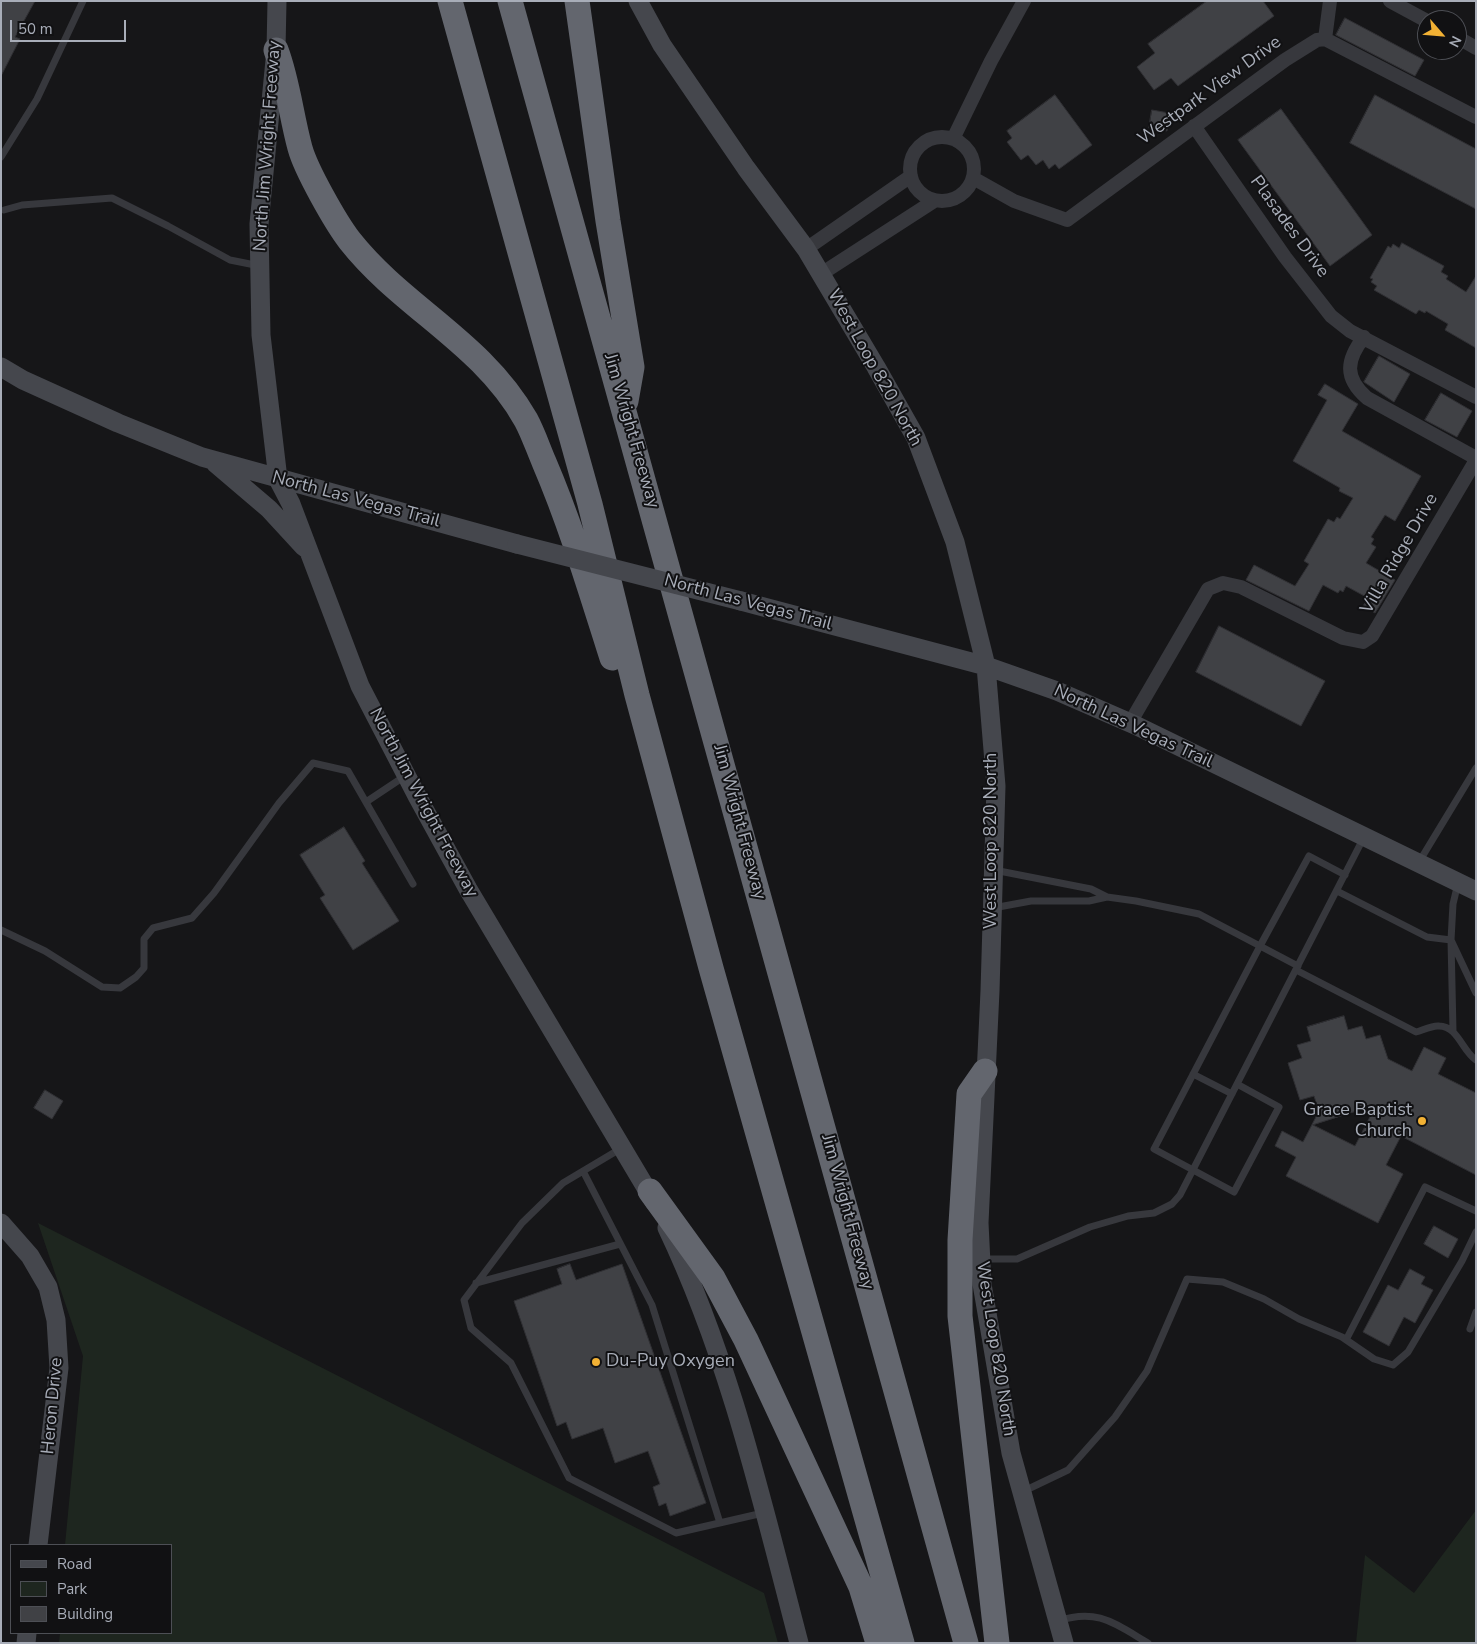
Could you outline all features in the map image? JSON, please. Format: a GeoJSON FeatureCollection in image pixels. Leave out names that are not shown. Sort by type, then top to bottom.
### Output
{"type":"FeatureCollection","features":[{"type":"Feature","properties":{"kind":"highway"},"geometry":{"type":"LineString","coordinates":[[450,1],[590,504],[637,695],[902,1643]]}},
{"type":"Feature","properties":{"kind":"highway","name":"Jim Wright Freeway"},"geometry":{"type":"LineString","coordinates":[[510,1],[625,408],[966,1643]]}},
{"type":"Feature","properties":{"kind":"highway"},"geometry":{"type":"LineString","coordinates":[[577,1],[608,221],[632,367],[625,408]]}},
{"type":"Feature","properties":{"kind":"highway"},"geometry":{"type":"LineString","coordinates":[[276,50],[286,76],[292,114],[301,151],[326,200],[349,239],[376,271],[461,341],[488,368],[526,420],[560,499],[618,677],[637,695]]}},
{"type":"Feature","properties":{"kind":"highway"},"geometry":{"type":"LineString","coordinates":[[985,1072],[969,1094],[960,1240],[960,1316],[997,1643]]}},
{"type":"Feature","properties":{"kind":"highway"},"geometry":{"type":"LineString","coordinates":[[650,1191],[713,1278],[746,1340],[861,1587],[878,1643]]}},
{"type":"Feature","properties":{"kind":"street","name":"North Jim Wright Freeway"},"geometry":{"type":"LineString","coordinates":[[277,1],[276,50],[259,224],[261,335],[278,479],[291,504],[360,686],[406,776],[468,889],[650,1191],[693,1283],[712,1331],[747,1442],[799,1643]]}},
{"type":"Feature","properties":{"kind":"street","name":"West Loop 820 North"},"geometry":{"type":"LineString","coordinates":[[638,1],[668,53],[746,168],[806,249],[822,274],[916,438],[955,542],[986,666],[996,786],[993,908],[979,1223],[982,1284],[1011,1453],[1064,1643]]}},
{"type":"Feature","properties":{"kind":"street"},"geometry":{"type":"LineString","coordinates":[[953,139],[991,61],[1024,1]]}},
{"type":"Feature","properties":{"kind":"street"},"geometry":{"type":"LineString","coordinates":[[1330,1],[1325,39],[1476,117]]}},
{"type":"Feature","properties":{"kind":"street"},"geometry":{"type":"LineString","coordinates":[[1390,1],[1417,16]]}},
{"type":"Feature","properties":{"kind":"street","name":"Westpark View Drive"},"geometry":{"type":"LineString","coordinates":[[974,178],[1014,201],[1067,220],[1285,60],[1317,40],[1325,39]]}},
{"type":"Feature","properties":{"kind":"street","name":"Plasades Drive"},"geometry":{"type":"LineString","coordinates":[[1194,126],[1286,257],[1331,316],[1350,331],[1476,397]]}},
{"type":"Feature","properties":{"kind":"street"},"geometry":{"type":"LineString","coordinates":[[822,274],[934,201],[954,200],[962,194],[974,178],[973,159],[962,144],[953,139],[944,137],[925,142],[913,157],[911,176],[919,191],[934,201]]}},
{"type":"Feature","properties":{"kind":"street"},"geometry":{"type":"LineString","coordinates":[[806,249],[911,176]]}},
{"type":"Feature","properties":{"kind":"street"},"geometry":{"type":"LineString","coordinates":[[1364,337],[1356,347],[1349,372],[1352,382],[1359,390],[1367,398],[1476,459]]}},
{"type":"Feature","properties":{"kind":"street","name":"North Las Vegas Trail"},"geometry":{"type":"LineString","coordinates":[[1,367],[23,380],[118,423],[210,460],[517,544],[986,666],[1056,691],[1130,723],[1476,891]]}},
{"type":"Feature","properties":{"kind":"street","name":"Villa Ridge Drive"},"geometry":{"type":"LineString","coordinates":[[1130,723],[1208,589],[1223,583],[1242,587],[1352,641],[1362,642],[1372,636],[1476,459]]}},
{"type":"Feature","properties":{"kind":"street"},"geometry":{"type":"LineString","coordinates":[[210,460],[269,509],[310,554]]}},
{"type":"Feature","properties":{"kind":"street","name":"Heron Drive"},"geometry":{"type":"LineString","coordinates":[[1,1223],[30,1256],[39,1271],[48,1287],[56,1320],[59,1368],[38,1544]]}},
{"type":"Feature","properties":{"kind":"lane"},"geometry":{"type":"LineString","coordinates":[[1,157],[37,99],[83,1]]}},
{"type":"Feature","properties":{"kind":"lane"},"geometry":{"type":"LineString","coordinates":[[4,210],[22,205],[112,198],[230,260],[260,266]]}},
{"type":"Feature","properties":{"kind":"lane"},"geometry":{"type":"LineString","coordinates":[[1,930],[45,951],[102,988],[120,988],[136,977],[144,968],[144,939],[153,928],[192,918],[214,893],[279,803],[313,763],[348,771],[413,884]]}},
{"type":"Feature","properties":{"kind":"lane"},"geometry":{"type":"LineString","coordinates":[[1418,862],[1476,768]]}},
{"type":"Feature","properties":{"kind":"lane"},"geometry":{"type":"LineString","coordinates":[[366,802],[406,776]]}},
{"type":"Feature","properties":{"kind":"lane"},"geometry":{"type":"LineString","coordinates":[[981,1259],[1017,1259],[1090,1227],[1164,1208],[1180,1195],[1365,837]]}},
{"type":"Feature","properties":{"kind":"lane"},"geometry":{"type":"LineString","coordinates":[[1237,1084],[1279,1107],[1234,1192],[1154,1149],[1309,856],[1345,876]]}},
{"type":"Feature","properties":{"kind":"lane"},"geometry":{"type":"LineString","coordinates":[[994,870],[1091,889],[1107,897],[1200,914],[1416,1032],[1439,1026],[1453,1031]]}},
{"type":"Feature","properties":{"kind":"lane"},"geometry":{"type":"LineString","coordinates":[[1458,882],[1453,904],[1451,940],[1453,1031],[1469,1056],[1476,1060]]}},
{"type":"Feature","properties":{"kind":"lane"},"geometry":{"type":"LineString","coordinates":[[1337,891],[1427,937],[1451,940]]}},
{"type":"Feature","properties":{"kind":"lane"},"geometry":{"type":"LineString","coordinates":[[993,908],[1031,902],[1089,901],[1107,897]]}},
{"type":"Feature","properties":{"kind":"lane"},"geometry":{"type":"LineString","coordinates":[[1451,940],[1476,993]]}},
{"type":"Feature","properties":{"kind":"lane"},"geometry":{"type":"LineString","coordinates":[[1193,1074],[1232,1094]]}},
{"type":"Feature","properties":{"kind":"lane"},"geometry":{"type":"LineString","coordinates":[[623,1147],[563,1183],[522,1223],[464,1300],[471,1328],[511,1363],[569,1478],[676,1533],[765,1512]]}},
{"type":"Feature","properties":{"kind":"lane"},"geometry":{"type":"LineString","coordinates":[[583,1171],[652,1305],[720,1523]]}},
{"type":"Feature","properties":{"kind":"lane"},"geometry":{"type":"LineString","coordinates":[[1346,1340],[1425,1187],[1476,1211]]}},
{"type":"Feature","properties":{"kind":"lane"},"geometry":{"type":"LineString","coordinates":[[1022,1492],[1068,1470],[1115,1417],[1147,1371],[1187,1279],[1223,1282],[1264,1299],[1299,1320],[1346,1340],[1374,1359],[1393,1365],[1408,1352],[1462,1261],[1476,1232]]}},
{"type":"Feature","properties":{"kind":"lane"},"geometry":{"type":"LineString","coordinates":[[476,1283],[620,1244]]}},
{"type":"Feature","properties":{"kind":"lane"},"geometry":{"type":"LineString","coordinates":[[1470,1329],[1476,1312]]}},
{"type":"Feature","properties":{"kind":"lane"},"geometry":{"type":"LineString","coordinates":[[1058,1621],[1071,1616],[1095,1615],[1108,1620],[1148,1643]]}},
{"type":"Feature","properties":{"kind":"green space"},"geometry":{"type":"Polygon","coordinates":[[[38,1223],[764,1593],[778,1643],[59,1643],[60,1634],[172,1634],[172,1544],[65,1544],[83,1356],[38,1223]]]}},
{"type":"Feature","properties":{"kind":"green space"},"geometry":{"type":"Polygon","coordinates":[[[1476,1510],[1476,1643],[1356,1643],[1365,1555],[1414,1593],[1476,1510]]]}},
{"type":"Feature","properties":{"kind":"building"},"geometry":{"type":"Polygon","coordinates":[[[1,1],[35,1],[15,37],[20,39],[1,76],[1,1]]]}},
{"type":"Feature","properties":{"kind":"building"},"geometry":{"type":"Polygon","coordinates":[[[1207,1],[1263,1],[1274,16],[1178,86],[1171,78],[1154,90],[1137,67],[1155,53],[1148,44],[1207,1]]]}},
{"type":"Feature","properties":{"kind":"building"},"geometry":{"type":"Polygon","coordinates":[[[1345,18],[1417,56],[1417,60],[1424,60],[1415,76],[1336,35],[1345,18]]]}},
{"type":"Feature","properties":{"kind":"building"},"geometry":{"type":"Polygon","coordinates":[[[1055,95],[1092,145],[1059,169],[1055,164],[1049,169],[1043,160],[1036,165],[1028,155],[1021,160],[1007,142],[1012,138],[1007,131],[1055,95]]]}},
{"type":"Feature","properties":{"kind":"building"},"geometry":{"type":"Polygon","coordinates":[[[1375,95],[1476,149],[1476,209],[1350,143],[1375,95]]]}},
{"type":"Feature","properties":{"kind":"building"},"geometry":{"type":"Polygon","coordinates":[[[1281,109],[1372,235],[1330,266],[1238,140],[1281,109]]]}},
{"type":"Feature","properties":{"kind":"building"},"geometry":{"type":"Polygon","coordinates":[[[1152,110],[1169,113],[1167,131],[1149,128],[1152,110]]]}},
{"type":"Feature","properties":{"kind":"building"},"geometry":{"type":"Polygon","coordinates":[[[1402,243],[1444,266],[1441,272],[1448,276],[1446,279],[1466,292],[1476,276],[1476,348],[1445,330],[1448,324],[1426,311],[1425,313],[1419,310],[1416,314],[1374,290],[1377,286],[1371,282],[1373,279],[1370,278],[1388,246],[1391,248],[1393,244],[1399,248],[1402,243]]]}},
{"type":"Feature","properties":{"kind":"building"},"geometry":{"type":"Polygon","coordinates":[[[1379,356],[1410,374],[1394,402],[1364,382],[1379,356]]]}},
{"type":"Feature","properties":{"kind":"building"},"geometry":{"type":"Polygon","coordinates":[[[1325,384],[1358,404],[1342,431],[1421,476],[1395,521],[1385,515],[1371,537],[1374,539],[1371,544],[1376,547],[1366,563],[1395,580],[1375,613],[1363,606],[1368,598],[1346,586],[1343,592],[1340,590],[1338,593],[1323,585],[1309,611],[1246,580],[1254,565],[1295,586],[1309,564],[1304,561],[1328,519],[1334,522],[1337,517],[1340,519],[1353,498],[1339,491],[1340,488],[1293,461],[1327,400],[1318,395],[1325,384]]]}},
{"type":"Feature","properties":{"kind":"building"},"geometry":{"type":"Polygon","coordinates":[[[1441,393],[1472,411],[1457,437],[1425,420],[1441,393]]]}},
{"type":"Feature","properties":{"kind":"building"},"geometry":{"type":"Polygon","coordinates":[[[1219,626],[1325,681],[1301,726],[1196,672],[1219,626]]]}},
{"type":"Feature","properties":{"kind":"building"},"geometry":{"type":"Polygon","coordinates":[[[344,827],[365,861],[362,863],[399,921],[353,950],[320,898],[325,895],[300,855],[344,827]]]}},
{"type":"Feature","properties":{"kind":"building","name":"Grace Baptist Church"},"geometry":{"type":"Polygon","coordinates":[[[1344,1016],[1348,1030],[1362,1026],[1366,1039],[1380,1035],[1388,1059],[1412,1071],[1424,1047],[1446,1058],[1438,1074],[1476,1093],[1476,1175],[1401,1136],[1386,1165],[1403,1174],[1378,1223],[1286,1176],[1296,1157],[1275,1146],[1282,1131],[1303,1142],[1319,1111],[1314,1096],[1300,1100],[1288,1063],[1302,1058],[1297,1045],[1311,1041],[1307,1027],[1344,1016]],[[1376,1105],[1313,1125],[1355,1146],[1376,1105]]]}},
{"type":"Feature","properties":{"kind":"building"},"geometry":{"type":"Polygon","coordinates":[[[45,1090],[63,1101],[52,1119],[34,1108],[45,1090]]]}},
{"type":"Feature","properties":{"kind":"building"},"geometry":{"type":"Polygon","coordinates":[[[1434,1226],[1458,1239],[1448,1258],[1424,1244],[1434,1226]]]}},
{"type":"Feature","properties":{"kind":"building","name":"Du-Puy Oxygen"},"geometry":{"type":"Polygon","coordinates":[[[570,1264],[576,1280],[622,1264],[706,1503],[670,1516],[666,1503],[659,1506],[653,1487],[660,1484],[648,1451],[615,1463],[603,1428],[572,1439],[566,1422],[557,1426],[514,1301],[562,1284],[557,1269],[570,1264]]]}},
{"type":"Feature","properties":{"kind":"building"},"geometry":{"type":"Polygon","coordinates":[[[1410,1269],[1425,1277],[1421,1284],[1433,1290],[1415,1323],[1404,1317],[1389,1346],[1363,1332],[1388,1285],[1398,1290],[1410,1269]]]}},
{"type":"Feature","properties":{"kind":"place","name":"Grace Baptist Church"},"geometry":{"type":"Point","coordinates":[1422,1121]}},
{"type":"Feature","properties":{"kind":"place","name":"Du-Puy Oxygen"},"geometry":{"type":"Point","coordinates":[596,1362]}}]}
